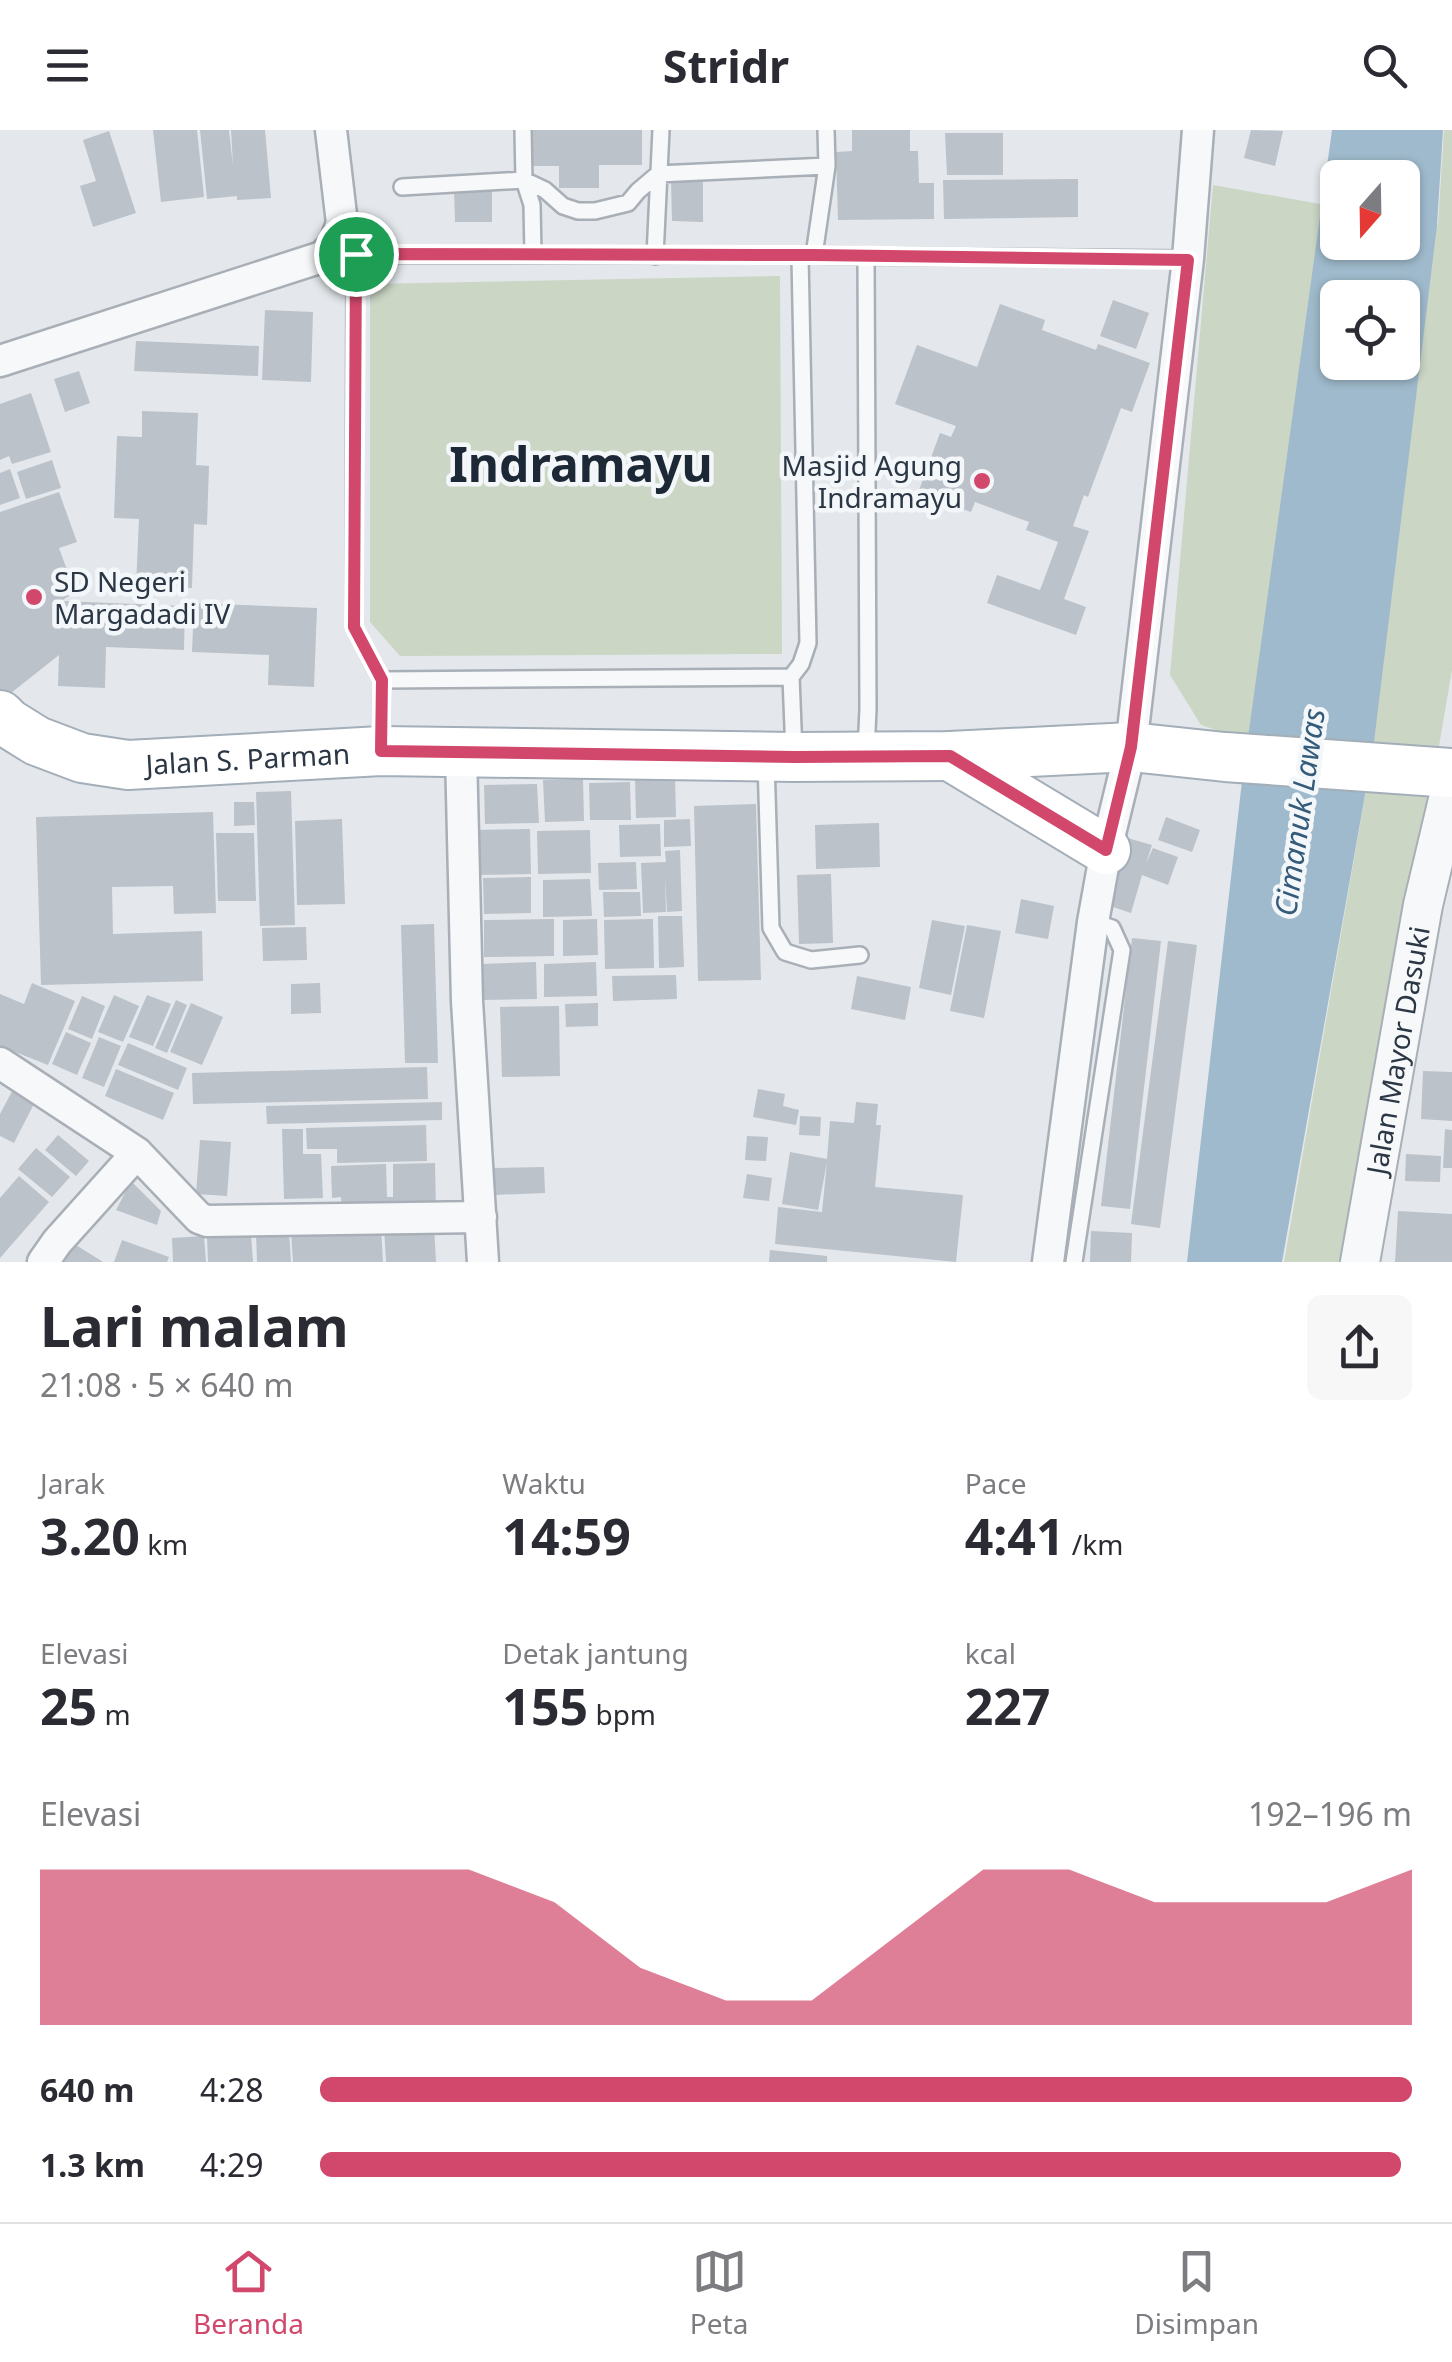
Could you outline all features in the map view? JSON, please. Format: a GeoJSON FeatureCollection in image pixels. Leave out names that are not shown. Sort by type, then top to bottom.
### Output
{"type":"FeatureCollection","features":[{"type":"Feature","properties":{"kind":"main road","name":"Jalan S. Parman"},"geometry":{"type":"LineString","coordinates":[[3,726],[82,758],[128,765],[381,751],[950,756],[1131,747],[1452,772]]}},
{"type":"Feature","properties":{"kind":"main road"},"geometry":{"type":"LineString","coordinates":[[950,756],[1106,850]]}},
{"type":"Feature","properties":{"kind":"street"},"geometry":{"type":"LineString","coordinates":[[0,361],[322,257],[334,245],[342,223],[330,130]]}},
{"type":"Feature","properties":{"kind":"street"},"geometry":{"type":"LineString","coordinates":[[1048,1262],[1092,922],[1131,747],[1188,260],[1198,130]]}},
{"type":"Feature","properties":{"kind":"street"},"geometry":{"type":"LineString","coordinates":[[461,753],[466,1002],[483,1262]]}},
{"type":"Feature","properties":{"kind":"street","name":"Jalan Mayor Dasuki"},"geometry":{"type":"LineString","coordinates":[[1360,1262],[1424,904],[1452,784]]}},
{"type":"Feature","properties":{"kind":"street"},"geometry":{"type":"LineString","coordinates":[[0,1063],[137,1154],[199,1218],[208,1221],[481,1217]]}},
{"type":"Feature","properties":{"kind":"street"},"geometry":{"type":"LineString","coordinates":[[42,1262],[137,1154]]}},
{"type":"Feature","properties":{"kind":"lane"},"geometry":{"type":"LineString","coordinates":[[522,130],[534,255]]}},
{"type":"Feature","properties":{"kind":"lane"},"geometry":{"type":"LineString","coordinates":[[655,256],[661,130]]}},
{"type":"Feature","properties":{"kind":"lane"},"geometry":{"type":"LineString","coordinates":[[826,130],[827,166],[807,256],[808,644],[802,664],[791,677],[780,756],[770,928],[785,952],[811,960],[860,955]]}},
{"type":"Feature","properties":{"kind":"lane"},"geometry":{"type":"LineString","coordinates":[[402,186],[524,180],[545,190],[563,206],[596,212],[628,204],[658,174],[827,166]]}},
{"type":"Feature","properties":{"kind":"lane"},"geometry":{"type":"LineString","coordinates":[[356,254],[354,627],[382,680],[381,751]]}},
{"type":"Feature","properties":{"kind":"lane"},"geometry":{"type":"LineString","coordinates":[[322,257],[356,254],[1188,260]]}},
{"type":"Feature","properties":{"kind":"lane"},"geometry":{"type":"LineString","coordinates":[[866,256],[866,756]]}},
{"type":"Feature","properties":{"kind":"lane"},"geometry":{"type":"LineString","coordinates":[[382,680],[791,677]]}},
{"type":"Feature","properties":{"kind":"lane"},"geometry":{"type":"LineString","coordinates":[[1074,1262],[1122,950],[1112,928],[1092,922]]}},
{"type":"Feature","properties":{"kind":"green space"},"geometry":{"type":"Polygon","coordinates":[[[1444,130],[1452,130],[1452,670],[1351,1262],[1284,1262],[1373,750],[1241,738],[1201,725],[1170,675],[1213,185],[1320,204],[1320,260],[1420,260],[1420,222],[1438,225],[1444,130]]]}},
{"type":"Feature","properties":{"kind":"green space"},"geometry":{"type":"Polygon","coordinates":[[[780,276],[782,654],[400,656],[370,622],[370,284],[780,276]]]}},
{"type":"Feature","properties":{"kind":"water","name":"Cimanuk Lawas"},"geometry":{"type":"Polygon","coordinates":[[[1332,130],[1443,130],[1437,225],[1420,364],[1420,280],[1320,280],[1320,380],[1418,380],[1373,750],[1282,1262],[1187,1262],[1242,781],[1320,217],[1320,260],[1420,260],[1420,160],[1328,160],[1332,130]]]}},
{"type":"Feature","properties":{"kind":"building"},"geometry":{"type":"Polygon","coordinates":[[[153,130],[197,130],[204,197],[161,202],[153,130]]]}},
{"type":"Feature","properties":{"kind":"building"},"geometry":{"type":"Polygon","coordinates":[[[200,130],[229,130],[233,166],[231,130],[265,130],[271,198],[207,199],[200,130]]]}},
{"type":"Feature","properties":{"kind":"building"},"geometry":{"type":"Polygon","coordinates":[[[526,130],[642,130],[642,165],[599,165],[599,188],[559,188],[559,166],[526,166],[526,130]]]}},
{"type":"Feature","properties":{"kind":"building"},"geometry":{"type":"Polygon","coordinates":[[[852,130],[910,130],[910,151],[918,151],[919,183],[934,183],[934,219],[838,220],[836,152],[852,151],[852,130]]]}},
{"type":"Feature","properties":{"kind":"building"},"geometry":{"type":"Polygon","coordinates":[[[1251,130],[1283,131],[1275,166],[1244,158],[1251,130]]]}},
{"type":"Feature","properties":{"kind":"building"},"geometry":{"type":"Polygon","coordinates":[[[109,131],[136,213],[93,227],[80,186],[96,181],[83,140],[109,131]]]}},
{"type":"Feature","properties":{"kind":"building"},"geometry":{"type":"Polygon","coordinates":[[[945,133],[1003,133],[1003,175],[947,175],[945,133]]]}},
{"type":"Feature","properties":{"kind":"building"},"geometry":{"type":"Polygon","coordinates":[[[671,179],[703,179],[703,222],[672,221],[671,179]]]}},
{"type":"Feature","properties":{"kind":"building"},"geometry":{"type":"Polygon","coordinates":[[[1078,179],[1078,217],[944,219],[943,180],[1078,179]]]}},
{"type":"Feature","properties":{"kind":"building"},"geometry":{"type":"Polygon","coordinates":[[[492,189],[492,222],[455,222],[454,190],[492,189]]]}},
{"type":"Feature","properties":{"kind":"building"},"geometry":{"type":"Polygon","coordinates":[[[1113,300],[1149,313],[1136,349],[1100,336],[1113,300]]]}},
{"type":"Feature","properties":{"kind":"building"},"geometry":{"type":"Polygon","coordinates":[[[1000,304],[1045,320],[1042,330],[1096,350],[1098,344],[1150,363],[1132,412],[1121,408],[1073,526],[1089,531],[1064,599],[1086,607],[1076,635],[987,603],[997,575],[1040,590],[1058,542],[1026,530],[1029,522],[975,502],[971,512],[918,493],[940,433],[951,437],[956,426],[895,404],[917,345],[977,367],[1000,304]]]}},
{"type":"Feature","properties":{"kind":"building"},"geometry":{"type":"Polygon","coordinates":[[[265,310],[313,312],[311,382],[262,380],[265,310]]]}},
{"type":"Feature","properties":{"kind":"building"},"geometry":{"type":"Polygon","coordinates":[[[136,341],[259,346],[258,376],[134,371],[136,341]]]}},
{"type":"Feature","properties":{"kind":"building"},"geometry":{"type":"Polygon","coordinates":[[[79,371],[90,403],[65,412],[54,379],[79,371]]]}},
{"type":"Feature","properties":{"kind":"building"},"geometry":{"type":"Polygon","coordinates":[[[31,393],[51,452],[12,464],[9,456],[0,460],[0,404],[31,393]]]}},
{"type":"Feature","properties":{"kind":"building"},"geometry":{"type":"Polygon","coordinates":[[[142,411],[198,413],[196,465],[209,466],[207,525],[194,524],[192,588],[136,586],[139,519],[114,518],[117,436],[142,437],[142,411]]]}},
{"type":"Feature","properties":{"kind":"building"},"geometry":{"type":"Polygon","coordinates":[[[52,460],[61,488],[26,499],[17,472],[52,460]]]}},
{"type":"Feature","properties":{"kind":"building"},"geometry":{"type":"Polygon","coordinates":[[[10,469],[20,498],[0,505],[0,473],[10,469]]]}},
{"type":"Feature","properties":{"kind":"building","name":"SD Negeri Margadadi IV"},"geometry":{"type":"Polygon","coordinates":[[[59,492],[77,542],[59,548],[75,592],[61,601],[185,606],[184,650],[106,647],[105,688],[58,686],[59,655],[6,697],[0,689],[0,512],[59,492]]]}},
{"type":"Feature","properties":{"kind":"building"},"geometry":{"type":"Polygon","coordinates":[[[194,603],[317,608],[314,687],[268,685],[269,655],[192,652],[194,603]]]}},
{"type":"Feature","properties":{"kind":"building"},"geometry":{"type":"Polygon","coordinates":[[[675,777],[676,817],[636,818],[635,778],[675,777]]]}},
{"type":"Feature","properties":{"kind":"building"},"geometry":{"type":"Polygon","coordinates":[[[583,779],[584,821],[545,822],[543,780],[583,779]]]}},
{"type":"Feature","properties":{"kind":"building"},"geometry":{"type":"Polygon","coordinates":[[[630,782],[631,820],[590,820],[589,783],[630,782]]]}},
{"type":"Feature","properties":{"kind":"building"},"geometry":{"type":"Polygon","coordinates":[[[537,784],[539,823],[485,824],[484,785],[537,784]]]}},
{"type":"Feature","properties":{"kind":"building"},"geometry":{"type":"Polygon","coordinates":[[[291,791],[295,925],[260,926],[256,792],[291,791]]]}},
{"type":"Feature","properties":{"kind":"building"},"geometry":{"type":"Polygon","coordinates":[[[234,802],[254,802],[255,825],[234,826],[234,802]]]}},
{"type":"Feature","properties":{"kind":"building"},"geometry":{"type":"Polygon","coordinates":[[[756,804],[761,980],[698,981],[694,806],[756,804]]]}},
{"type":"Feature","properties":{"kind":"building"},"geometry":{"type":"Polygon","coordinates":[[[213,812],[216,913],[174,914],[173,886],[112,887],[113,934],[202,931],[203,981],[41,985],[36,817],[213,812]]]}},
{"type":"Feature","properties":{"kind":"building"},"geometry":{"type":"Polygon","coordinates":[[[1166,817],[1200,830],[1192,852],[1158,840],[1166,817]]]}},
{"type":"Feature","properties":{"kind":"building"},"geometry":{"type":"Polygon","coordinates":[[[342,819],[345,904],[297,905],[295,821],[342,819]]]}},
{"type":"Feature","properties":{"kind":"building"},"geometry":{"type":"Polygon","coordinates":[[[690,819],[691,846],[664,847],[664,820],[690,819]]]}},
{"type":"Feature","properties":{"kind":"building"},"geometry":{"type":"Polygon","coordinates":[[[879,823],[880,867],[816,869],[815,825],[879,823]]]}},
{"type":"Feature","properties":{"kind":"building"},"geometry":{"type":"Polygon","coordinates":[[[660,824],[661,856],[620,857],[619,825],[660,824]]]}},
{"type":"Feature","properties":{"kind":"building"},"geometry":{"type":"Polygon","coordinates":[[[530,829],[531,874],[475,875],[474,830],[530,829]]]}},
{"type":"Feature","properties":{"kind":"building"},"geometry":{"type":"Polygon","coordinates":[[[590,830],[591,873],[538,874],[537,831],[590,830]]]}},
{"type":"Feature","properties":{"kind":"building"},"geometry":{"type":"Polygon","coordinates":[[[216,833],[254,833],[256,901],[218,901],[216,833]]]}},
{"type":"Feature","properties":{"kind":"building"},"geometry":{"type":"Polygon","coordinates":[[[1124,837],[1152,845],[1146,863],[1153,848],[1178,857],[1168,885],[1142,875],[1131,913],[1104,904],[1124,837]]]}},
{"type":"Feature","properties":{"kind":"building"},"geometry":{"type":"Polygon","coordinates":[[[680,850],[682,911],[667,912],[665,877],[666,912],[643,913],[641,863],[666,862],[665,851],[680,850]]]}},
{"type":"Feature","properties":{"kind":"building"},"geometry":{"type":"Polygon","coordinates":[[[636,862],[637,889],[599,890],[598,863],[636,862]]]}},
{"type":"Feature","properties":{"kind":"building"},"geometry":{"type":"Polygon","coordinates":[[[831,874],[833,943],[799,944],[797,875],[831,874]]]}},
{"type":"Feature","properties":{"kind":"building"},"geometry":{"type":"Polygon","coordinates":[[[531,877],[531,913],[484,914],[483,878],[531,877]]]}},
{"type":"Feature","properties":{"kind":"building"},"geometry":{"type":"Polygon","coordinates":[[[590,879],[592,916],[543,917],[543,880],[590,879]]]}},
{"type":"Feature","properties":{"kind":"building"},"geometry":{"type":"Polygon","coordinates":[[[603,892],[640,892],[641,916],[604,917],[603,892]]]}},
{"type":"Feature","properties":{"kind":"building"},"geometry":{"type":"Polygon","coordinates":[[[1021,899],[1054,906],[1048,939],[1015,933],[1021,899]]]}},
{"type":"Feature","properties":{"kind":"building"},"geometry":{"type":"Polygon","coordinates":[[[658,916],[682,916],[684,967],[659,968],[658,916]]]}},
{"type":"Feature","properties":{"kind":"building"},"geometry":{"type":"Polygon","coordinates":[[[554,919],[554,956],[484,957],[484,920],[554,919]]]}},
{"type":"Feature","properties":{"kind":"building"},"geometry":{"type":"Polygon","coordinates":[[[597,919],[598,955],[563,956],[563,920],[597,919]]]}},
{"type":"Feature","properties":{"kind":"building"},"geometry":{"type":"Polygon","coordinates":[[[653,919],[654,968],[605,969],[604,920],[653,919]]]}},
{"type":"Feature","properties":{"kind":"building"},"geometry":{"type":"Polygon","coordinates":[[[932,920],[965,926],[951,995],[919,988],[932,920]]]}},
{"type":"Feature","properties":{"kind":"building"},"geometry":{"type":"Polygon","coordinates":[[[434,924],[438,1063],[405,1063],[401,925],[434,924]]]}},
{"type":"Feature","properties":{"kind":"building"},"geometry":{"type":"Polygon","coordinates":[[[967,925],[1001,931],[984,1018],[950,1011],[967,925]]]}},
{"type":"Feature","properties":{"kind":"building"},"geometry":{"type":"Polygon","coordinates":[[[306,927],[307,960],[263,961],[262,928],[306,927]]]}},
{"type":"Feature","properties":{"kind":"building"},"geometry":{"type":"Polygon","coordinates":[[[1132,938],[1161,941],[1130,1209],[1101,1206],[1132,938]]]}},
{"type":"Feature","properties":{"kind":"building"},"geometry":{"type":"Polygon","coordinates":[[[1168,941],[1197,945],[1160,1228],[1131,1224],[1168,941]]]}},
{"type":"Feature","properties":{"kind":"building"},"geometry":{"type":"Polygon","coordinates":[[[536,962],[537,999],[482,1000],[482,964],[536,962]]]}},
{"type":"Feature","properties":{"kind":"building"},"geometry":{"type":"Polygon","coordinates":[[[596,962],[597,996],[544,997],[544,964],[596,962]]]}},
{"type":"Feature","properties":{"kind":"building"},"geometry":{"type":"Polygon","coordinates":[[[676,975],[677,999],[613,1001],[612,976],[676,975]]]}},
{"type":"Feature","properties":{"kind":"building"},"geometry":{"type":"Polygon","coordinates":[[[857,976],[911,987],[905,1020],[851,1009],[857,976]]]}},
{"type":"Feature","properties":{"kind":"building"},"geometry":{"type":"Polygon","coordinates":[[[32,983],[75,1001],[48,1065],[0,1046],[0,994],[24,1004],[32,983]]]}},
{"type":"Feature","properties":{"kind":"building"},"geometry":{"type":"Polygon","coordinates":[[[320,983],[321,1013],[291,1014],[291,984],[320,983]]]}},
{"type":"Feature","properties":{"kind":"building"},"geometry":{"type":"Polygon","coordinates":[[[114,995],[139,1006],[123,1042],[98,1032],[114,995]]]}},
{"type":"Feature","properties":{"kind":"building"},"geometry":{"type":"Polygon","coordinates":[[[147,995],[171,1004],[153,1046],[129,1037],[147,995]]]}},
{"type":"Feature","properties":{"kind":"building"},"geometry":{"type":"Polygon","coordinates":[[[82,996],[105,1006],[92,1039],[68,1029],[82,996]]]}},
{"type":"Feature","properties":{"kind":"building"},"geometry":{"type":"Polygon","coordinates":[[[176,1000],[187,1005],[167,1053],[155,1048],[176,1000]]]}},
{"type":"Feature","properties":{"kind":"building"},"geometry":{"type":"Polygon","coordinates":[[[191,1003],[223,1017],[202,1065],[170,1052],[191,1003]]]}},
{"type":"Feature","properties":{"kind":"building"},"geometry":{"type":"Polygon","coordinates":[[[598,1003],[598,1026],[566,1027],[565,1004],[598,1003]]]}},
{"type":"Feature","properties":{"kind":"building"},"geometry":{"type":"Polygon","coordinates":[[[559,1006],[560,1076],[502,1077],[500,1007],[559,1006]]]}},
{"type":"Feature","properties":{"kind":"building"},"geometry":{"type":"Polygon","coordinates":[[[66,1032],[91,1043],[77,1075],[52,1064],[66,1032]]]}},
{"type":"Feature","properties":{"kind":"building"},"geometry":{"type":"Polygon","coordinates":[[[99,1037],[121,1046],[104,1087],[82,1078],[99,1037]]]}},
{"type":"Feature","properties":{"kind":"building"},"geometry":{"type":"Polygon","coordinates":[[[128,1043],[187,1068],[178,1090],[118,1065],[128,1043]]]}},
{"type":"Feature","properties":{"kind":"building"},"geometry":{"type":"Polygon","coordinates":[[[427,1067],[428,1099],[193,1104],[192,1073],[427,1067]]]}},
{"type":"Feature","properties":{"kind":"building"},"geometry":{"type":"Polygon","coordinates":[[[116,1069],[174,1093],[163,1120],[105,1096],[116,1069]]]}},
{"type":"Feature","properties":{"kind":"building"},"geometry":{"type":"Polygon","coordinates":[[[1423,1071],[1452,1072],[1452,1121],[1421,1119],[1423,1071]]]}},
{"type":"Feature","properties":{"kind":"building"},"geometry":{"type":"Polygon","coordinates":[[[17,1082],[39,1094],[14,1143],[0,1136],[0,1114],[17,1082]]]}},
{"type":"Feature","properties":{"kind":"building"},"geometry":{"type":"Polygon","coordinates":[[[758,1089],[785,1094],[783,1106],[799,1110],[796,1125],[753,1117],[758,1089]]]}},
{"type":"Feature","properties":{"kind":"building"},"geometry":{"type":"Polygon","coordinates":[[[442,1102],[442,1120],[267,1124],[266,1106],[442,1102]]]}},
{"type":"Feature","properties":{"kind":"building"},"geometry":{"type":"Polygon","coordinates":[[[856,1102],[878,1104],[876,1125],[881,1125],[875,1187],[963,1195],[956,1262],[775,1244],[778,1207],[822,1212],[827,1162],[818,1210],[782,1204],[790,1152],[827,1159],[830,1121],[854,1123],[856,1102]]]}},
{"type":"Feature","properties":{"kind":"building"},"geometry":{"type":"Polygon","coordinates":[[[800,1116],[821,1117],[820,1136],[799,1135],[800,1116]]]}},
{"type":"Feature","properties":{"kind":"building"},"geometry":{"type":"Polygon","coordinates":[[[426,1125],[427,1161],[337,1163],[337,1149],[307,1149],[306,1128],[426,1125]]]}},
{"type":"Feature","properties":{"kind":"building"},"geometry":{"type":"Polygon","coordinates":[[[282,1129],[303,1129],[303,1154],[321,1154],[323,1198],[284,1199],[282,1129]]]}},
{"type":"Feature","properties":{"kind":"building"},"geometry":{"type":"Polygon","coordinates":[[[1445,1129],[1452,1130],[1452,1168],[1443,1168],[1445,1129]]]}},
{"type":"Feature","properties":{"kind":"building"},"geometry":{"type":"Polygon","coordinates":[[[58,1135],[89,1161],[76,1176],[45,1150],[58,1135]]]}},
{"type":"Feature","properties":{"kind":"building"},"geometry":{"type":"Polygon","coordinates":[[[747,1136],[768,1137],[766,1161],[745,1160],[747,1136]]]}},
{"type":"Feature","properties":{"kind":"building"},"geometry":{"type":"Polygon","coordinates":[[[200,1140],[231,1142],[227,1196],[196,1194],[200,1140]]]}},
{"type":"Feature","properties":{"kind":"building"},"geometry":{"type":"Polygon","coordinates":[[[36,1148],[70,1177],[52,1197],[18,1169],[36,1148]]]}},
{"type":"Feature","properties":{"kind":"building"},"geometry":{"type":"Polygon","coordinates":[[[1406,1154],[1441,1156],[1440,1182],[1405,1181],[1406,1154]]]}},
{"type":"Feature","properties":{"kind":"building"},"geometry":{"type":"Polygon","coordinates":[[[435,1163],[436,1213],[342,1215],[341,1197],[332,1198],[331,1166],[386,1164],[387,1197],[393,1197],[393,1164],[435,1163]]]}},
{"type":"Feature","properties":{"kind":"building"},"geometry":{"type":"Polygon","coordinates":[[[544,1167],[545,1193],[494,1195],[493,1168],[544,1167]]]}},
{"type":"Feature","properties":{"kind":"building"},"geometry":{"type":"Polygon","coordinates":[[[747,1174],[772,1178],[769,1201],[743,1198],[747,1174]]]}},
{"type":"Feature","properties":{"kind":"building"},"geometry":{"type":"Polygon","coordinates":[[[19,1176],[49,1202],[0,1258],[0,1198],[19,1176]]]}},
{"type":"Feature","properties":{"kind":"building"},"geometry":{"type":"Polygon","coordinates":[[[131,1181],[161,1211],[157,1225],[116,1210],[131,1181]]]}},
{"type":"Feature","properties":{"kind":"building"},"geometry":{"type":"Polygon","coordinates":[[[1398,1211],[1452,1214],[1452,1262],[1395,1262],[1398,1211]]]}},
{"type":"Feature","properties":{"kind":"building"},"geometry":{"type":"Polygon","coordinates":[[[434,1225],[436,1262],[386,1262],[384,1227],[434,1225]]]}},
{"type":"Feature","properties":{"kind":"building"},"geometry":{"type":"Polygon","coordinates":[[[381,1227],[383,1262],[293,1262],[291,1232],[381,1227]]]}},
{"type":"Feature","properties":{"kind":"building"},"geometry":{"type":"Polygon","coordinates":[[[1091,1231],[1132,1233],[1131,1262],[1090,1262],[1091,1231]]]}},
{"type":"Feature","properties":{"kind":"building"},"geometry":{"type":"Polygon","coordinates":[[[289,1232],[291,1262],[257,1262],[256,1233],[289,1232]]]}},
{"type":"Feature","properties":{"kind":"building"},"geometry":{"type":"Polygon","coordinates":[[[251,1234],[253,1262],[208,1262],[207,1236],[251,1234]]]}},
{"type":"Feature","properties":{"kind":"building"},"geometry":{"type":"Polygon","coordinates":[[[204,1236],[206,1262],[173,1262],[172,1238],[204,1236]]]}},
{"type":"Feature","properties":{"kind":"building"},"geometry":{"type":"Polygon","coordinates":[[[68,1240],[103,1262],[54,1262],[68,1240]]]}},
{"type":"Feature","properties":{"kind":"building"},"geometry":{"type":"Polygon","coordinates":[[[122,1240],[169,1257],[167,1262],[114,1262],[122,1240]]]}},
{"type":"Feature","properties":{"kind":"building"},"geometry":{"type":"Polygon","coordinates":[[[770,1250],[827,1256],[827,1262],[769,1262],[770,1250]]]}},
{"type":"Feature","properties":{"kind":"place","name":"Masjid Agung Indramayu"},"geometry":{"type":"Point","coordinates":[982,481]}},
{"type":"Feature","properties":{"kind":"place","name":"SD Negeri Margadadi IV"},"geometry":{"type":"Point","coordinates":[34,597]}},
{"type":"Feature","properties":{"kind":"district","name":"Indramayu"},"geometry":{"type":"Point","coordinates":[581,463]}},
{"type":"Feature","properties":{"kind":"route"},"geometry":{"type":"LineString","coordinates":[[356,254],[1188,260],[1131,747],[1106,850],[950,756],[381,751],[382,680],[354,627],[356,254]]}}]}
